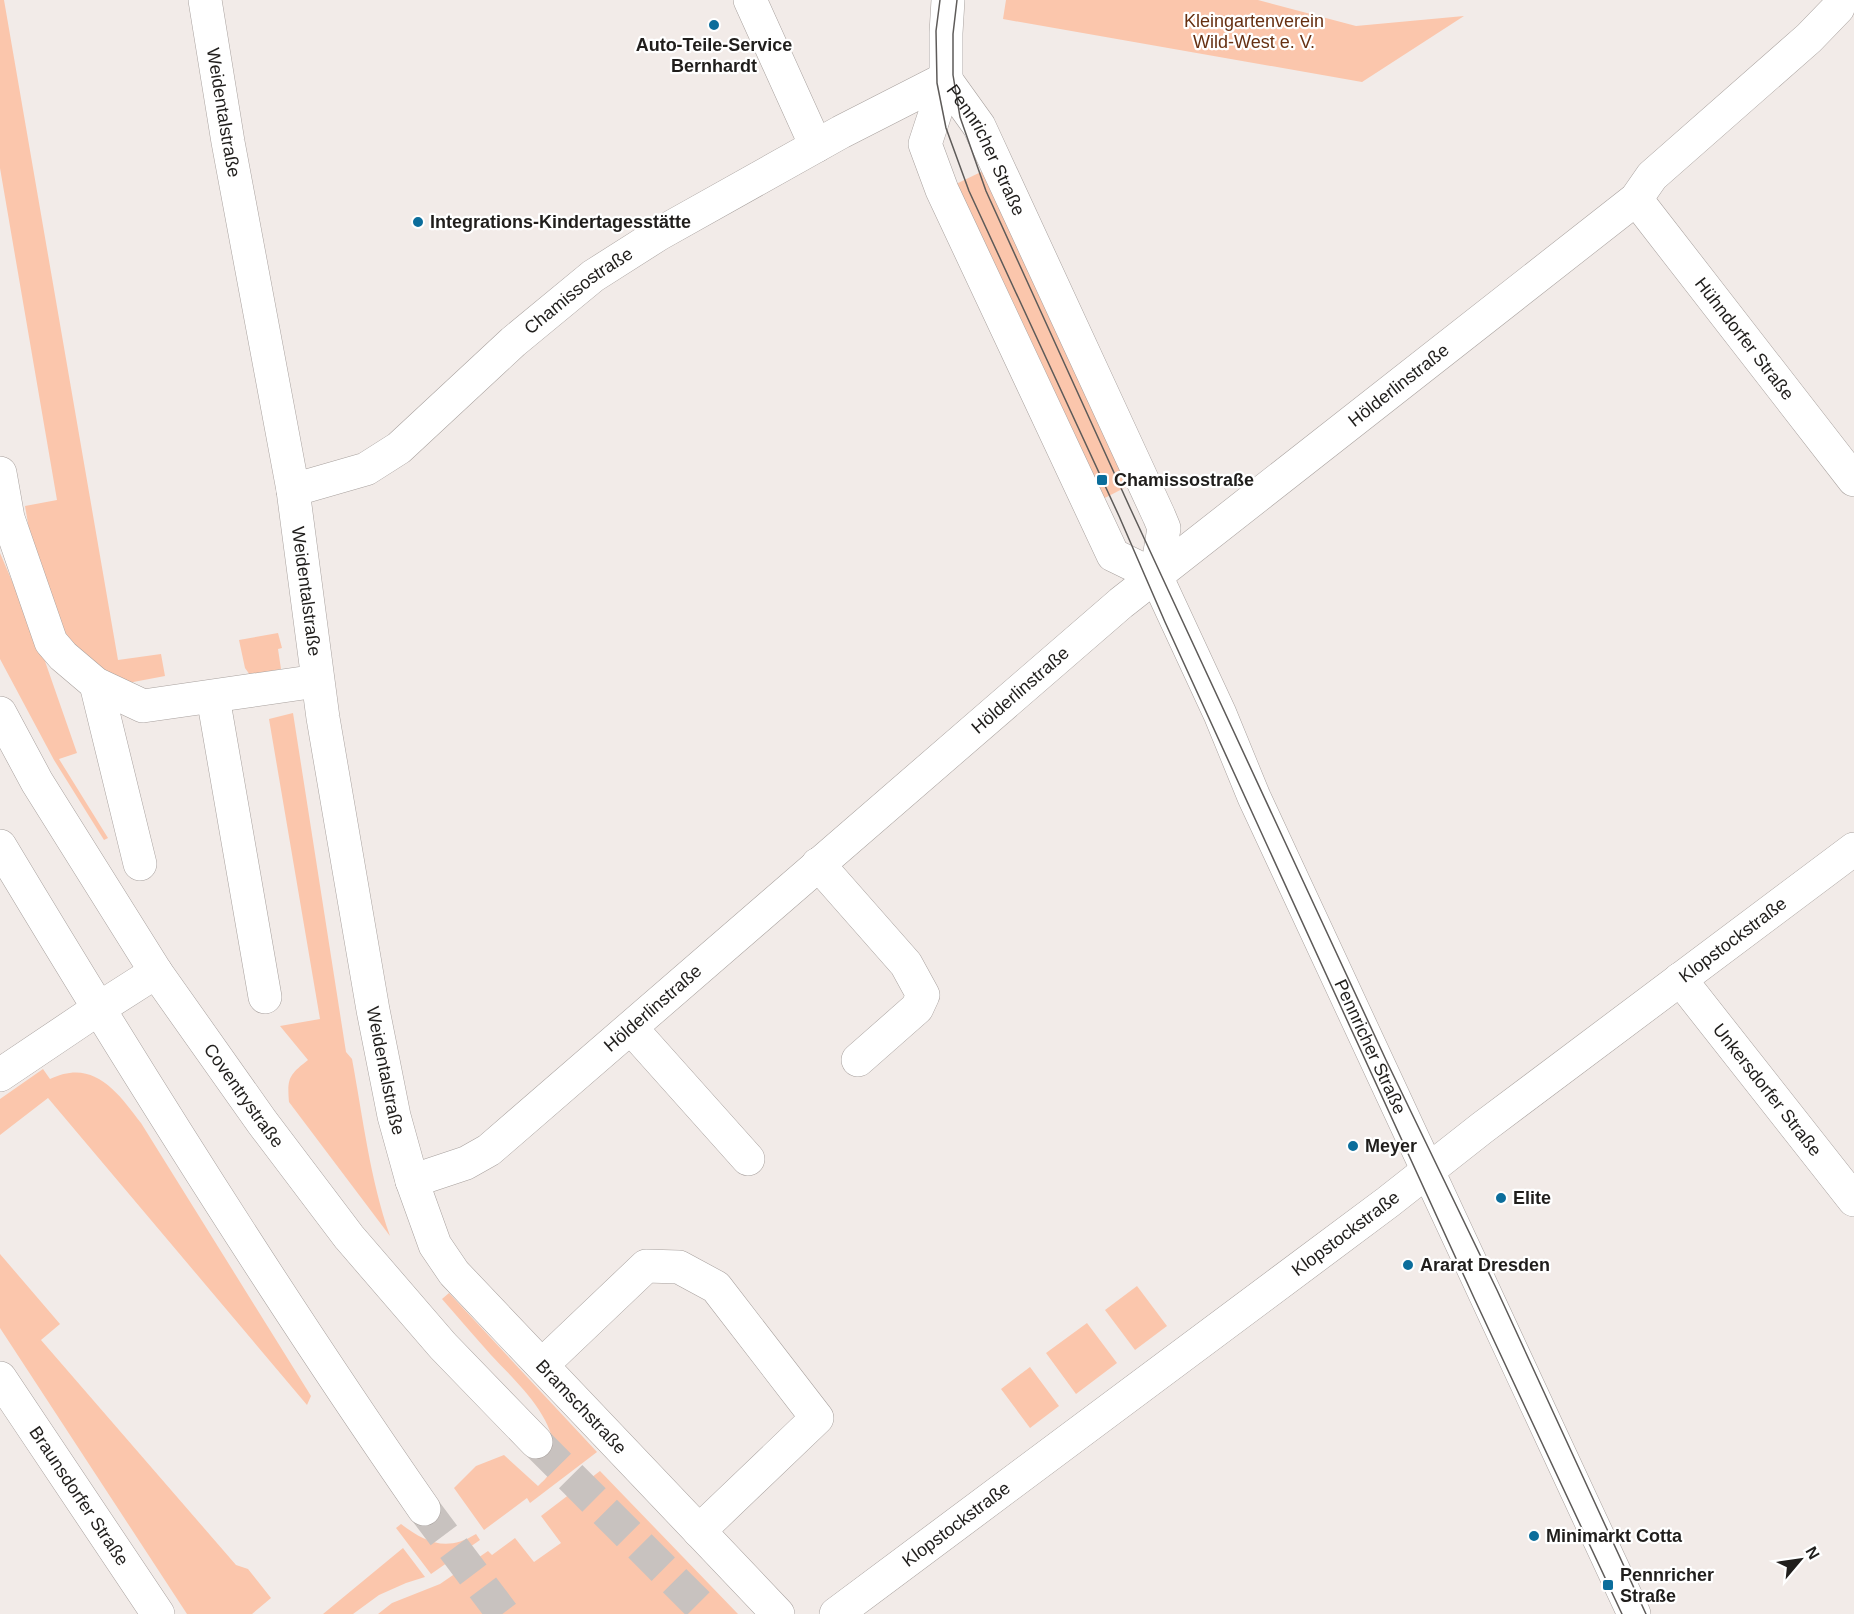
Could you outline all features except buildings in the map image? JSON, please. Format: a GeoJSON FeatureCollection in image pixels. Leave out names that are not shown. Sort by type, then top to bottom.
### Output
{"type":"FeatureCollection","features":[{"type":"Feature","properties":{"kind":"street","name":"Weidentalstraße"},"geometry":{"type":"LineString","coordinates":[[205,0],[228,142],[293,490],[317,681],[373,1011],[394,1116],[412,1181]]}},
{"type":"Feature","properties":{"kind":"street"},"geometry":{"type":"LineString","coordinates":[[750,0],[816,146]]}},
{"type":"Feature","properties":{"kind":"street"},"geometry":{"type":"LineString","coordinates":[[946,80],[948,0]]}},
{"type":"Feature","properties":{"kind":"street","name":"Hölderlinstraße"},"geometry":{"type":"LineString","coordinates":[[412,1181],[466,1163],[489,1150],[1107,615],[1636,199],[1652,176],[1809,38],[1838,8],[1841,0]]}},
{"type":"Feature","properties":{"kind":"street","name":"Chamissostraße"},"geometry":{"type":"LineString","coordinates":[[293,490],[366,469],[399,448],[513,342],[593,276],[659,234],[816,146],[937,82],[946,80]]}},
{"type":"Feature","properties":{"kind":"street","name":"Pennricher Straße"},"geometry":{"type":"LineString","coordinates":[[946,80],[925,144],[942,190],[1113,555],[1156,576]]}},
{"type":"Feature","properties":{"kind":"street","name":"Pennricher Straße"},"geometry":{"type":"LineString","coordinates":[[946,80],[979,126],[1164,528],[1156,576],[1220,714],[1254,797],[1634,1614]]}},
{"type":"Feature","properties":{"kind":"street","name":"Hühndorfer Straße"},"geometry":{"type":"LineString","coordinates":[[1636,199],[1854,480]]}},
{"type":"Feature","properties":{"kind":"street"},"geometry":{"type":"LineString","coordinates":[[0,473],[8,518],[51,642],[63,656],[96,684],[143,706],[317,681]]}},
{"type":"Feature","properties":{"kind":"street"},"geometry":{"type":"LineString","coordinates":[[96,684],[140,864]]}},
{"type":"Feature","properties":{"kind":"street"},"geometry":{"type":"LineString","coordinates":[[213,697],[265,997]]}},
{"type":"Feature","properties":{"kind":"street","name":"Coventrystraße"},"geometry":{"type":"LineString","coordinates":[[0,713],[37,782],[156,972],[262,1122],[349,1238],[443,1346],[536,1442]]}},
{"type":"Feature","properties":{"kind":"street"},"geometry":{"type":"LineString","coordinates":[[0,846],[98,1009],[337,1384],[424,1509]]}},
{"type":"Feature","properties":{"kind":"street","name":"Klopstockstraße"},"geometry":{"type":"LineString","coordinates":[[836,1614],[1854,849]]}},
{"type":"Feature","properties":{"kind":"street"},"geometry":{"type":"LineString","coordinates":[[818,864],[906,964],[923,995],[917,1008],[858,1060]]}},
{"type":"Feature","properties":{"kind":"street"},"geometry":{"type":"LineString","coordinates":[[0,1075],[156,972]]}},
{"type":"Feature","properties":{"kind":"street","name":"Unkersdorfer Straße"},"geometry":{"type":"LineString","coordinates":[[1680,980],[1854,1200]]}},
{"type":"Feature","properties":{"kind":"street"},"geometry":{"type":"LineString","coordinates":[[631,1028],[748,1159]]}},
{"type":"Feature","properties":{"kind":"street","name":"Bramschstraße"},"geometry":{"type":"LineString","coordinates":[[412,1181],[435,1245],[454,1273],[778,1614]]}},
{"type":"Feature","properties":{"kind":"street"},"geometry":{"type":"LineString","coordinates":[[542,1365],[646,1266],[679,1267],[716,1287],[817,1418],[699,1531]]}},
{"type":"Feature","properties":{"kind":"street","name":"Braunsdorfer Straße"},"geometry":{"type":"LineString","coordinates":[[0,1378],[158,1614]]}},
{"type":"Feature","properties":{"kind":"green space"},"geometry":{"type":"Polygon","coordinates":[[[0,0],[4,0],[118,660],[161,654],[165,676],[128,683],[100,674],[60,641],[39,587],[25,506],[57,500],[0,168],[0,0]]]}},
{"type":"Feature","properties":{"kind":"green space","name":"Kleingartenverein Wild-West e. V."},"geometry":{"type":"Polygon","coordinates":[[[1006,0],[1258,0],[1356,26],[1464,16],[1362,82],[1003,19],[1006,0]]]}},
{"type":"Feature","properties":{"kind":"green space"},"geometry":{"type":"Polygon","coordinates":[[[983,171],[1128,486],[1099,501],[956,184],[983,171]]]}},
{"type":"Feature","properties":{"kind":"green space"},"geometry":{"type":"Polygon","coordinates":[[[0,553],[39,644],[77,753],[59,759],[108,838],[104,840],[54,760],[0,659],[0,553]]]}},
{"type":"Feature","properties":{"kind":"green space"},"geometry":{"type":"Polygon","coordinates":[[[278,633],[282,648],[278,649],[281,669],[250,675],[245,668],[239,640],[278,633]]]}},
{"type":"Feature","properties":{"kind":"green space"},"geometry":{"type":"Polygon","coordinates":[[[293,713],[346,1052],[352,1059],[372,1171],[390,1236],[289,1102],[289,1082],[293,1074],[308,1060],[280,1026],[320,1019],[269,719],[293,713]]]}},
{"type":"Feature","properties":{"kind":"green space"},"geometry":{"type":"Polygon","coordinates":[[[43,1069],[50,1079],[65,1074],[91,1075],[113,1089],[132,1111],[311,1396],[307,1405],[48,1098],[0,1135],[0,1099],[43,1069]]]}},
{"type":"Feature","properties":{"kind":"green space"},"geometry":{"type":"Polygon","coordinates":[[[0,1254],[60,1324],[41,1340],[236,1565],[248,1569],[271,1598],[252,1614],[187,1614],[0,1328],[0,1254]]]}},
{"type":"Feature","properties":{"kind":"green space"},"geometry":{"type":"Polygon","coordinates":[[[1137,1286],[1167,1326],[1135,1350],[1105,1310],[1137,1286]]]}},
{"type":"Feature","properties":{"kind":"green space"},"geometry":{"type":"Polygon","coordinates":[[[449,1293],[597,1452],[530,1503],[527,1498],[484,1530],[454,1488],[476,1466],[504,1455],[538,1486],[550,1472],[554,1455],[552,1439],[547,1423],[526,1393],[442,1299],[449,1293]]]}},
{"type":"Feature","properties":{"kind":"green space"},"geometry":{"type":"Polygon","coordinates":[[[1087,1323],[1117,1363],[1076,1394],[1046,1353],[1087,1323]]]}},
{"type":"Feature","properties":{"kind":"green space"},"geometry":{"type":"Polygon","coordinates":[[[1030,1367],[1059,1406],[1030,1428],[1001,1389],[1030,1367]]]}},
{"type":"Feature","properties":{"kind":"green space"},"geometry":{"type":"Polygon","coordinates":[[[600,1471],[738,1614],[378,1614],[392,1603],[440,1584],[488,1551],[492,1555],[515,1538],[534,1562],[561,1543],[541,1516],[600,1471]]]}},
{"type":"Feature","properties":{"kind":"green space"},"geometry":{"type":"Polygon","coordinates":[[[401,1524],[419,1536],[437,1543],[456,1543],[476,1534],[480,1540],[431,1574],[396,1528],[401,1524]]]}},
{"type":"Feature","properties":{"kind":"green space"},"geometry":{"type":"Polygon","coordinates":[[[403,1548],[425,1577],[379,1595],[353,1614],[323,1614],[403,1548]]]}},
{"type":"Feature","properties":{"kind":"tunnel"},"geometry":{"type":"LineString","coordinates":[[536,1442],[708,1614]]}},
{"type":"Feature","properties":{"kind":"tunnel"},"geometry":{"type":"LineString","coordinates":[[424,1509],[503,1614]]}},
{"type":"Feature","properties":{"kind":"tram line"},"geometry":{"type":"LineString","coordinates":[[940,0],[936,31],[937,83],[946,128],[969,191],[1475,1300],[1622,1614]]}},
{"type":"Feature","properties":{"kind":"tram line"},"geometry":{"type":"LineString","coordinates":[[957,0],[953,34],[953,75],[960,117],[986,191],[1386,1060],[1497,1290],[1646,1614]]}},
{"type":"Feature","properties":{"kind":"place","name":"Auto-Teile-Service Bernhardt"},"geometry":{"type":"Point","coordinates":[714,25]}},
{"type":"Feature","properties":{"kind":"place","name":"Integrations-Kindertagesstätte"},"geometry":{"type":"Point","coordinates":[418,222]}},
{"type":"Feature","properties":{"kind":"place","name":"Chamissostraße"},"geometry":{"type":"Point","coordinates":[1102,480]}},
{"type":"Feature","properties":{"kind":"place","name":"Meyer"},"geometry":{"type":"Point","coordinates":[1353,1146]}},
{"type":"Feature","properties":{"kind":"place","name":"Elite"},"geometry":{"type":"Point","coordinates":[1501,1198]}},
{"type":"Feature","properties":{"kind":"place","name":"Ararat Dresden"},"geometry":{"type":"Point","coordinates":[1408,1265]}},
{"type":"Feature","properties":{"kind":"place","name":"Minimarkt Cotta"},"geometry":{"type":"Point","coordinates":[1534,1536]}},
{"type":"Feature","properties":{"kind":"place","name":"Pennricher Straße"},"geometry":{"type":"Point","coordinates":[1608,1585]}}]}
